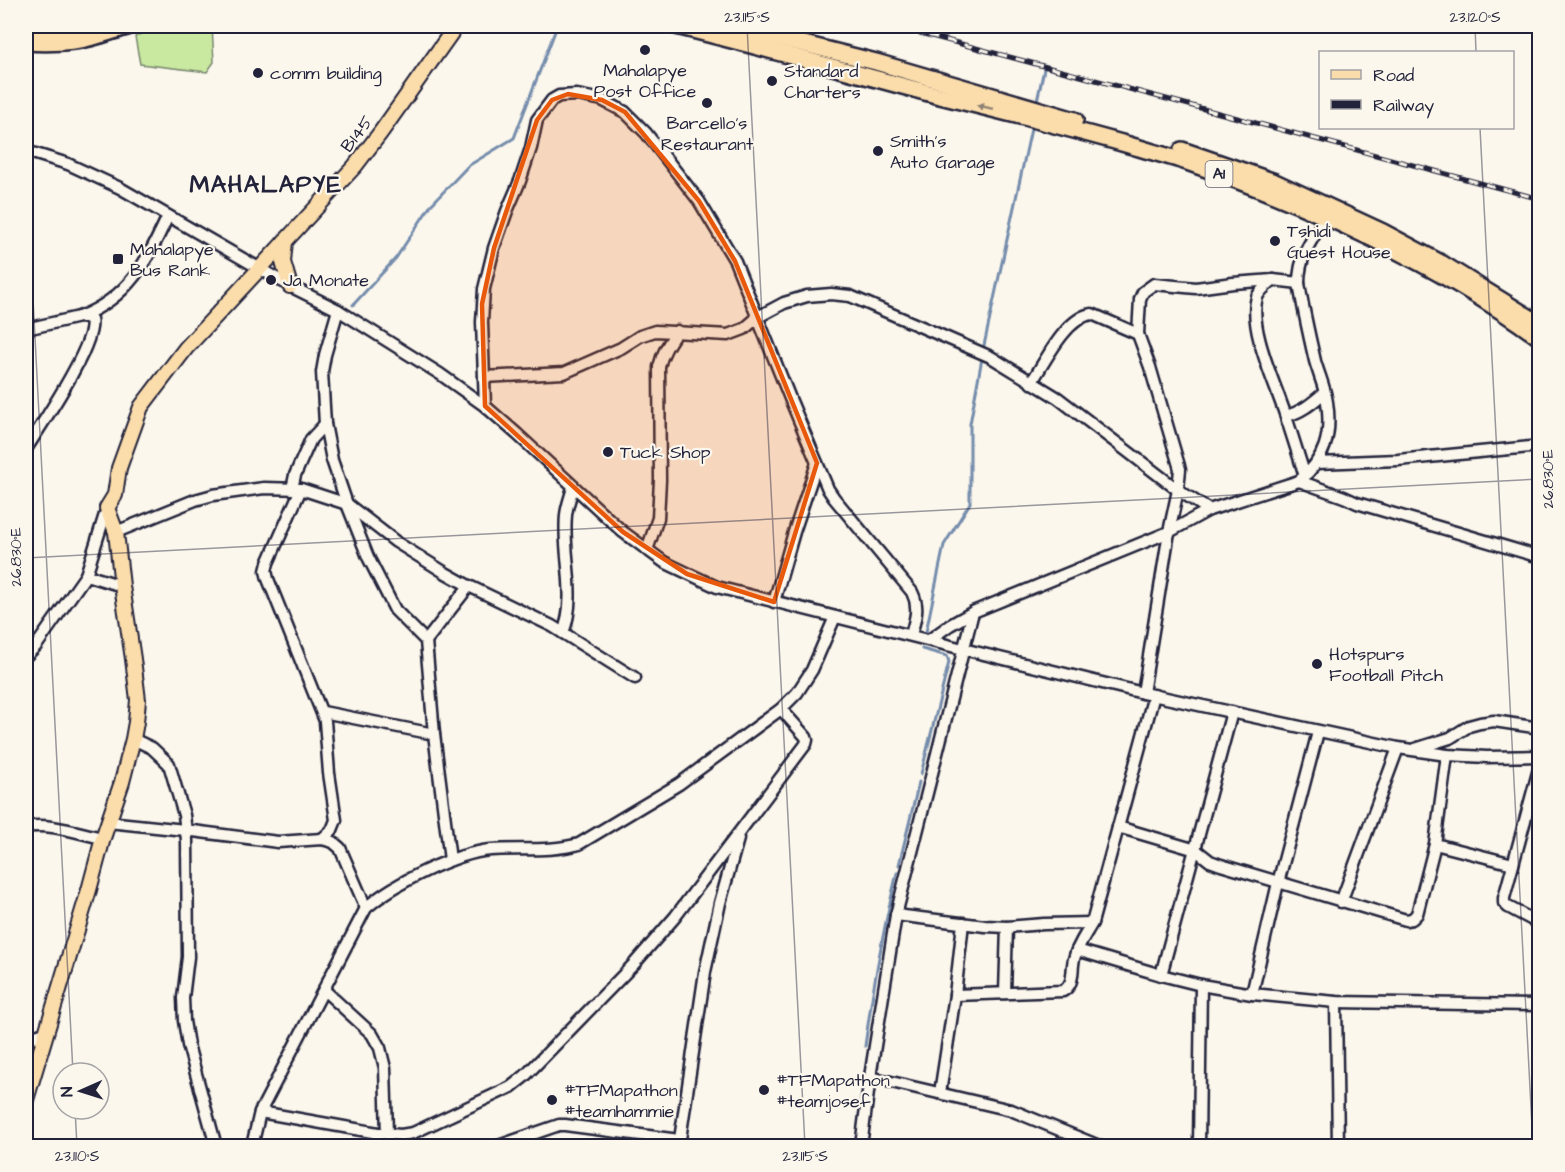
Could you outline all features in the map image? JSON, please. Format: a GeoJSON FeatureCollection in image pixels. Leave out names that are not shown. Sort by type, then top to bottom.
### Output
{"type":"FeatureCollection","features":[{"type":"Feature","properties":{"kind":"highway"},"geometry":{"type":"LineString","coordinates":[[26,28],[51,30],[97,26]]}},
{"type":"Feature","properties":{"kind":"highway"},"geometry":{"type":"LineString","coordinates":[[26,42],[76,41],[130,26]]}},
{"type":"Feature","properties":{"kind":"highway","name":"A1"},"geometry":{"type":"LineString","coordinates":[[676,26],[1066,127],[1186,162],[1326,216],[1437,272],[1539,338]]}},
{"type":"Feature","properties":{"kind":"highway","name":"A1"},"geometry":{"type":"LineString","coordinates":[[732,26],[876,62],[1192,153],[1275,182],[1383,232],[1442,263],[1539,324]]}},
{"type":"Feature","properties":{"kind":"main road","name":"B145"},"geometry":{"type":"LineString","coordinates":[[107,508],[115,495],[118,468],[141,407],[186,348],[355,166],[456,26]]}},
{"type":"Feature","properties":{"kind":"main road"},"geometry":{"type":"LineString","coordinates":[[285,242],[283,262],[290,286]]}},
{"type":"Feature","properties":{"kind":"main road"},"geometry":{"type":"LineString","coordinates":[[26,1100],[133,739],[138,700],[134,659],[116,532],[107,508]]}},
{"type":"Feature","properties":{"kind":"street"},"geometry":{"type":"LineString","coordinates":[[485,406],[482,304],[484,289],[494,248],[520,181],[537,120],[552,100],[559,96],[577,95],[602,100],[625,112],[646,133],[699,201],[735,261],[828,489],[912,592],[917,611],[911,635]]}},
{"type":"Feature","properties":{"kind":"street"},"geometry":{"type":"LineString","coordinates":[[26,151],[68,164],[120,188],[290,286],[338,310],[440,374],[485,406],[623,532],[664,562],[717,587],[1149,694],[1318,732],[1447,755],[1539,756]]}},
{"type":"Feature","properties":{"kind":"street"},"geometry":{"type":"LineString","coordinates":[[26,329],[79,317],[114,299],[132,281],[168,216]]}},
{"type":"Feature","properties":{"kind":"street"},"geometry":{"type":"LineString","coordinates":[[929,640],[973,612],[1169,532],[1209,510],[1302,478],[1312,470],[1323,454],[1328,432],[1327,402],[1302,302],[1299,269],[1305,251],[1326,216]]}},
{"type":"Feature","properties":{"kind":"street"},"geometry":{"type":"LineString","coordinates":[[955,996],[1063,991],[1069,987],[1073,961],[1092,923],[1118,827],[1149,694],[1169,532],[1180,469],[1138,334],[1140,299],[1143,292],[1154,284],[1196,288],[1273,280],[1299,283]]}},
{"type":"Feature","properties":{"kind":"street"},"geometry":{"type":"LineString","coordinates":[[1273,280],[1261,290],[1257,297],[1255,314],[1258,338],[1286,416],[1302,478]]}},
{"type":"Feature","properties":{"kind":"street"},"geometry":{"type":"LineString","coordinates":[[484,377],[564,373],[621,348],[640,336],[656,331],[728,335],[744,329],[758,317],[784,303],[807,296],[831,294],[850,296],[990,357],[1058,398],[1178,490],[1209,510]]}},
{"type":"Feature","properties":{"kind":"street"},"geometry":{"type":"LineString","coordinates":[[338,310],[322,372],[325,424],[332,460],[368,557],[395,610],[426,641],[434,734],[450,860]]}},
{"type":"Feature","properties":{"kind":"street"},"geometry":{"type":"LineString","coordinates":[[1032,383],[1067,328],[1084,315],[1092,314],[1138,334]]}},
{"type":"Feature","properties":{"kind":"street"},"geometry":{"type":"LineString","coordinates":[[26,450],[75,369],[90,333],[91,319],[79,317]]}},
{"type":"Feature","properties":{"kind":"street"},"geometry":{"type":"LineString","coordinates":[[647,550],[658,518],[659,368],[665,350],[677,332]]}},
{"type":"Feature","properties":{"kind":"street"},"geometry":{"type":"LineString","coordinates":[[1286,416],[1307,408],[1324,393]]}},
{"type":"Feature","properties":{"kind":"street"},"geometry":{"type":"LineString","coordinates":[[322,840],[332,830],[336,820],[328,773],[327,735],[323,712],[266,571],[297,489],[295,475],[311,439],[325,424]]}},
{"type":"Feature","properties":{"kind":"street"},"geometry":{"type":"LineString","coordinates":[[1317,463],[1398,460],[1539,446]]}},
{"type":"Feature","properties":{"kind":"street"},"geometry":{"type":"LineString","coordinates":[[774,602],[817,463]]}},
{"type":"Feature","properties":{"kind":"street"},"geometry":{"type":"LineString","coordinates":[[1302,478],[1357,503],[1539,557]]}},
{"type":"Feature","properties":{"kind":"street"},"geometry":{"type":"LineString","coordinates":[[563,633],[570,606],[567,514],[573,487]]}},
{"type":"Feature","properties":{"kind":"street"},"geometry":{"type":"LineString","coordinates":[[116,532],[213,495],[264,488],[297,489],[347,504],[396,542],[469,586],[552,626],[635,678]]}},
{"type":"Feature","properties":{"kind":"street"},"geometry":{"type":"LineString","coordinates":[[26,656],[36,646],[86,575],[107,508]]}},
{"type":"Feature","properties":{"kind":"street"},"geometry":{"type":"LineString","coordinates":[[86,575],[122,586]]}},
{"type":"Feature","properties":{"kind":"street"},"geometry":{"type":"LineString","coordinates":[[426,641],[469,586]]}},
{"type":"Feature","properties":{"kind":"street"},"geometry":{"type":"LineString","coordinates":[[861,1146],[896,915],[973,612]]}},
{"type":"Feature","properties":{"kind":"street"},"geometry":{"type":"LineString","coordinates":[[252,1146],[260,1112],[366,908],[378,897],[450,860],[490,850],[566,848],[579,844],[679,784],[781,709],[797,693],[812,670],[835,617]]}},
{"type":"Feature","properties":{"kind":"street"},"geometry":{"type":"LineString","coordinates":[[260,1112],[401,1135],[413,1133],[511,1087],[525,1076],[634,964],[675,917],[806,744],[806,737],[781,709]]}},
{"type":"Feature","properties":{"kind":"street"},"geometry":{"type":"LineString","coordinates":[[323,712],[434,734]]}},
{"type":"Feature","properties":{"kind":"street"},"geometry":{"type":"LineString","coordinates":[[1161,975],[1232,712]]}},
{"type":"Feature","properties":{"kind":"street"},"geometry":{"type":"LineString","coordinates":[[1412,750],[1450,738],[1469,726],[1480,723],[1494,721],[1539,728]]}},
{"type":"Feature","properties":{"kind":"street"},"geometry":{"type":"LineString","coordinates":[[1252,994],[1278,883],[1318,732]]}},
{"type":"Feature","properties":{"kind":"street"},"geometry":{"type":"LineString","coordinates":[[133,739],[152,748],[169,764],[184,815],[188,957],[183,1021],[216,1146]]}},
{"type":"Feature","properties":{"kind":"street"},"geometry":{"type":"LineString","coordinates":[[1341,902],[1398,748]]}},
{"type":"Feature","properties":{"kind":"street"},"geometry":{"type":"LineString","coordinates":[[1118,827],[1196,850],[1210,861],[1278,883],[1406,920],[1412,919],[1417,914],[1435,844],[1447,755]]}},
{"type":"Feature","properties":{"kind":"street"},"geometry":{"type":"LineString","coordinates":[[1539,765],[1504,898],[1504,903],[1508,907],[1539,924]]}},
{"type":"Feature","properties":{"kind":"street"},"geometry":{"type":"LineString","coordinates":[[108,822],[278,842],[322,840],[333,842],[340,848],[366,908]]}},
{"type":"Feature","properties":{"kind":"street"},"geometry":{"type":"LineString","coordinates":[[26,827],[34,825],[53,827],[103,838]]}},
{"type":"Feature","properties":{"kind":"street"},"geometry":{"type":"LineString","coordinates":[[498,1146],[559,1125],[679,1143],[705,972],[720,903],[739,833]]}},
{"type":"Feature","properties":{"kind":"street"},"geometry":{"type":"LineString","coordinates":[[1435,844],[1513,864]]}},
{"type":"Feature","properties":{"kind":"street"},"geometry":{"type":"LineString","coordinates":[[896,915],[1007,927],[1092,923]]}},
{"type":"Feature","properties":{"kind":"street"},"geometry":{"type":"LineString","coordinates":[[940,1093],[955,996],[963,923]]}},
{"type":"Feature","properties":{"kind":"street"},"geometry":{"type":"LineString","coordinates":[[1005,993],[1007,927]]}},
{"type":"Feature","properties":{"kind":"street"},"geometry":{"type":"LineString","coordinates":[[1077,950],[1161,975],[1252,994],[1336,1002],[1539,1005]]}},
{"type":"Feature","properties":{"kind":"street"},"geometry":{"type":"LineString","coordinates":[[1199,1146],[1201,985]]}},
{"type":"Feature","properties":{"kind":"street"},"geometry":{"type":"LineString","coordinates":[[324,990],[372,1034],[380,1048],[385,1068],[382,1133],[377,1146]]}},
{"type":"Feature","properties":{"kind":"street"},"geometry":{"type":"LineString","coordinates":[[1336,1002],[1338,1146]]}},
{"type":"Feature","properties":{"kind":"street"},"geometry":{"type":"LineString","coordinates":[[26,1039],[45,1034]]}},
{"type":"Feature","properties":{"kind":"street"},"geometry":{"type":"LineString","coordinates":[[870,1077],[1011,1110],[1099,1146]]}},
{"type":"Feature","properties":{"kind":"highlighted area"},"geometry":{"type":"Polygon","coordinates":[[[568,94],[602,100],[625,112],[699,201],[735,261],[817,463],[774,602],[687,574],[623,532],[485,406],[482,304],[494,248],[537,120],[552,100],[568,94]]]}},
{"type":"Feature","properties":{"kind":"green space"},"geometry":{"type":"Polygon","coordinates":[[[155,26],[212,26],[214,62],[207,72],[140,64],[135,37],[155,26]]]}},
{"type":"Feature","properties":{"kind":"waterway"},"geometry":{"type":"LineString","coordinates":[[353,305],[396,258],[431,205],[468,166],[514,138],[557,26]]}},
{"type":"Feature","properties":{"kind":"waterway"},"geometry":{"type":"LineString","coordinates":[[783,26],[795,26]]}},
{"type":"Feature","properties":{"kind":"waterway"},"geometry":{"type":"LineString","coordinates":[[1037,101],[1044,69]]}},
{"type":"Feature","properties":{"kind":"waterway"},"geometry":{"type":"LineString","coordinates":[[983,350],[1031,129]]}},
{"type":"Feature","properties":{"kind":"waterway"},"geometry":{"type":"LineString","coordinates":[[926,632],[944,545],[970,503],[970,424],[982,358]]}},
{"type":"Feature","properties":{"kind":"waterway"},"geometry":{"type":"LineString","coordinates":[[921,774],[949,662],[947,656],[922,649]]}},
{"type":"Feature","properties":{"kind":"waterway"},"geometry":{"type":"LineString","coordinates":[[899,865],[919,782]]}},
{"type":"Feature","properties":{"kind":"waterway"},"geometry":{"type":"LineString","coordinates":[[865,1046],[871,1002],[897,873]]}},
{"type":"Feature","properties":{"kind":"railway"},"geometry":{"type":"LineString","coordinates":[[894,26],[1540,199]]}},
{"type":"Feature","properties":{"kind":"place","name":"Mahalapye Post Office"},"geometry":{"type":"Point","coordinates":[645,50]}},
{"type":"Feature","properties":{"kind":"place","name":"comm building"},"geometry":{"type":"Point","coordinates":[258,73]}},
{"type":"Feature","properties":{"kind":"place","name":"Standard Charters"},"geometry":{"type":"Point","coordinates":[772,81]}},
{"type":"Feature","properties":{"kind":"place","name":"Barcello's Restaurant"},"geometry":{"type":"Point","coordinates":[707,103]}},
{"type":"Feature","properties":{"kind":"place","name":"Smith's Auto Garage"},"geometry":{"type":"Point","coordinates":[878,151]}},
{"type":"Feature","properties":{"kind":"place","name":"Tshidi Guest House"},"geometry":{"type":"Point","coordinates":[1275,241]}},
{"type":"Feature","properties":{"kind":"place","name":"Mahalapye Bus Rank"},"geometry":{"type":"Point","coordinates":[118,259]}},
{"type":"Feature","properties":{"kind":"place","name":"Ja Monate"},"geometry":{"type":"Point","coordinates":[271,280]}},
{"type":"Feature","properties":{"kind":"place","name":"Tuck Shop"},"geometry":{"type":"Point","coordinates":[608,452]}},
{"type":"Feature","properties":{"kind":"place","name":"Hotspurs Football Pitch"},"geometry":{"type":"Point","coordinates":[1317,664]}},
{"type":"Feature","properties":{"kind":"place","name":"#TFMapathon #teamjosef"},"geometry":{"type":"Point","coordinates":[764,1090]}},
{"type":"Feature","properties":{"kind":"place","name":"#TFMapathon #teamhammie"},"geometry":{"type":"Point","coordinates":[552,1100]}},
{"type":"Feature","properties":{"kind":"district","name":"MAHALAPYE"},"geometry":{"type":"Point","coordinates":[266,185]}}]}
